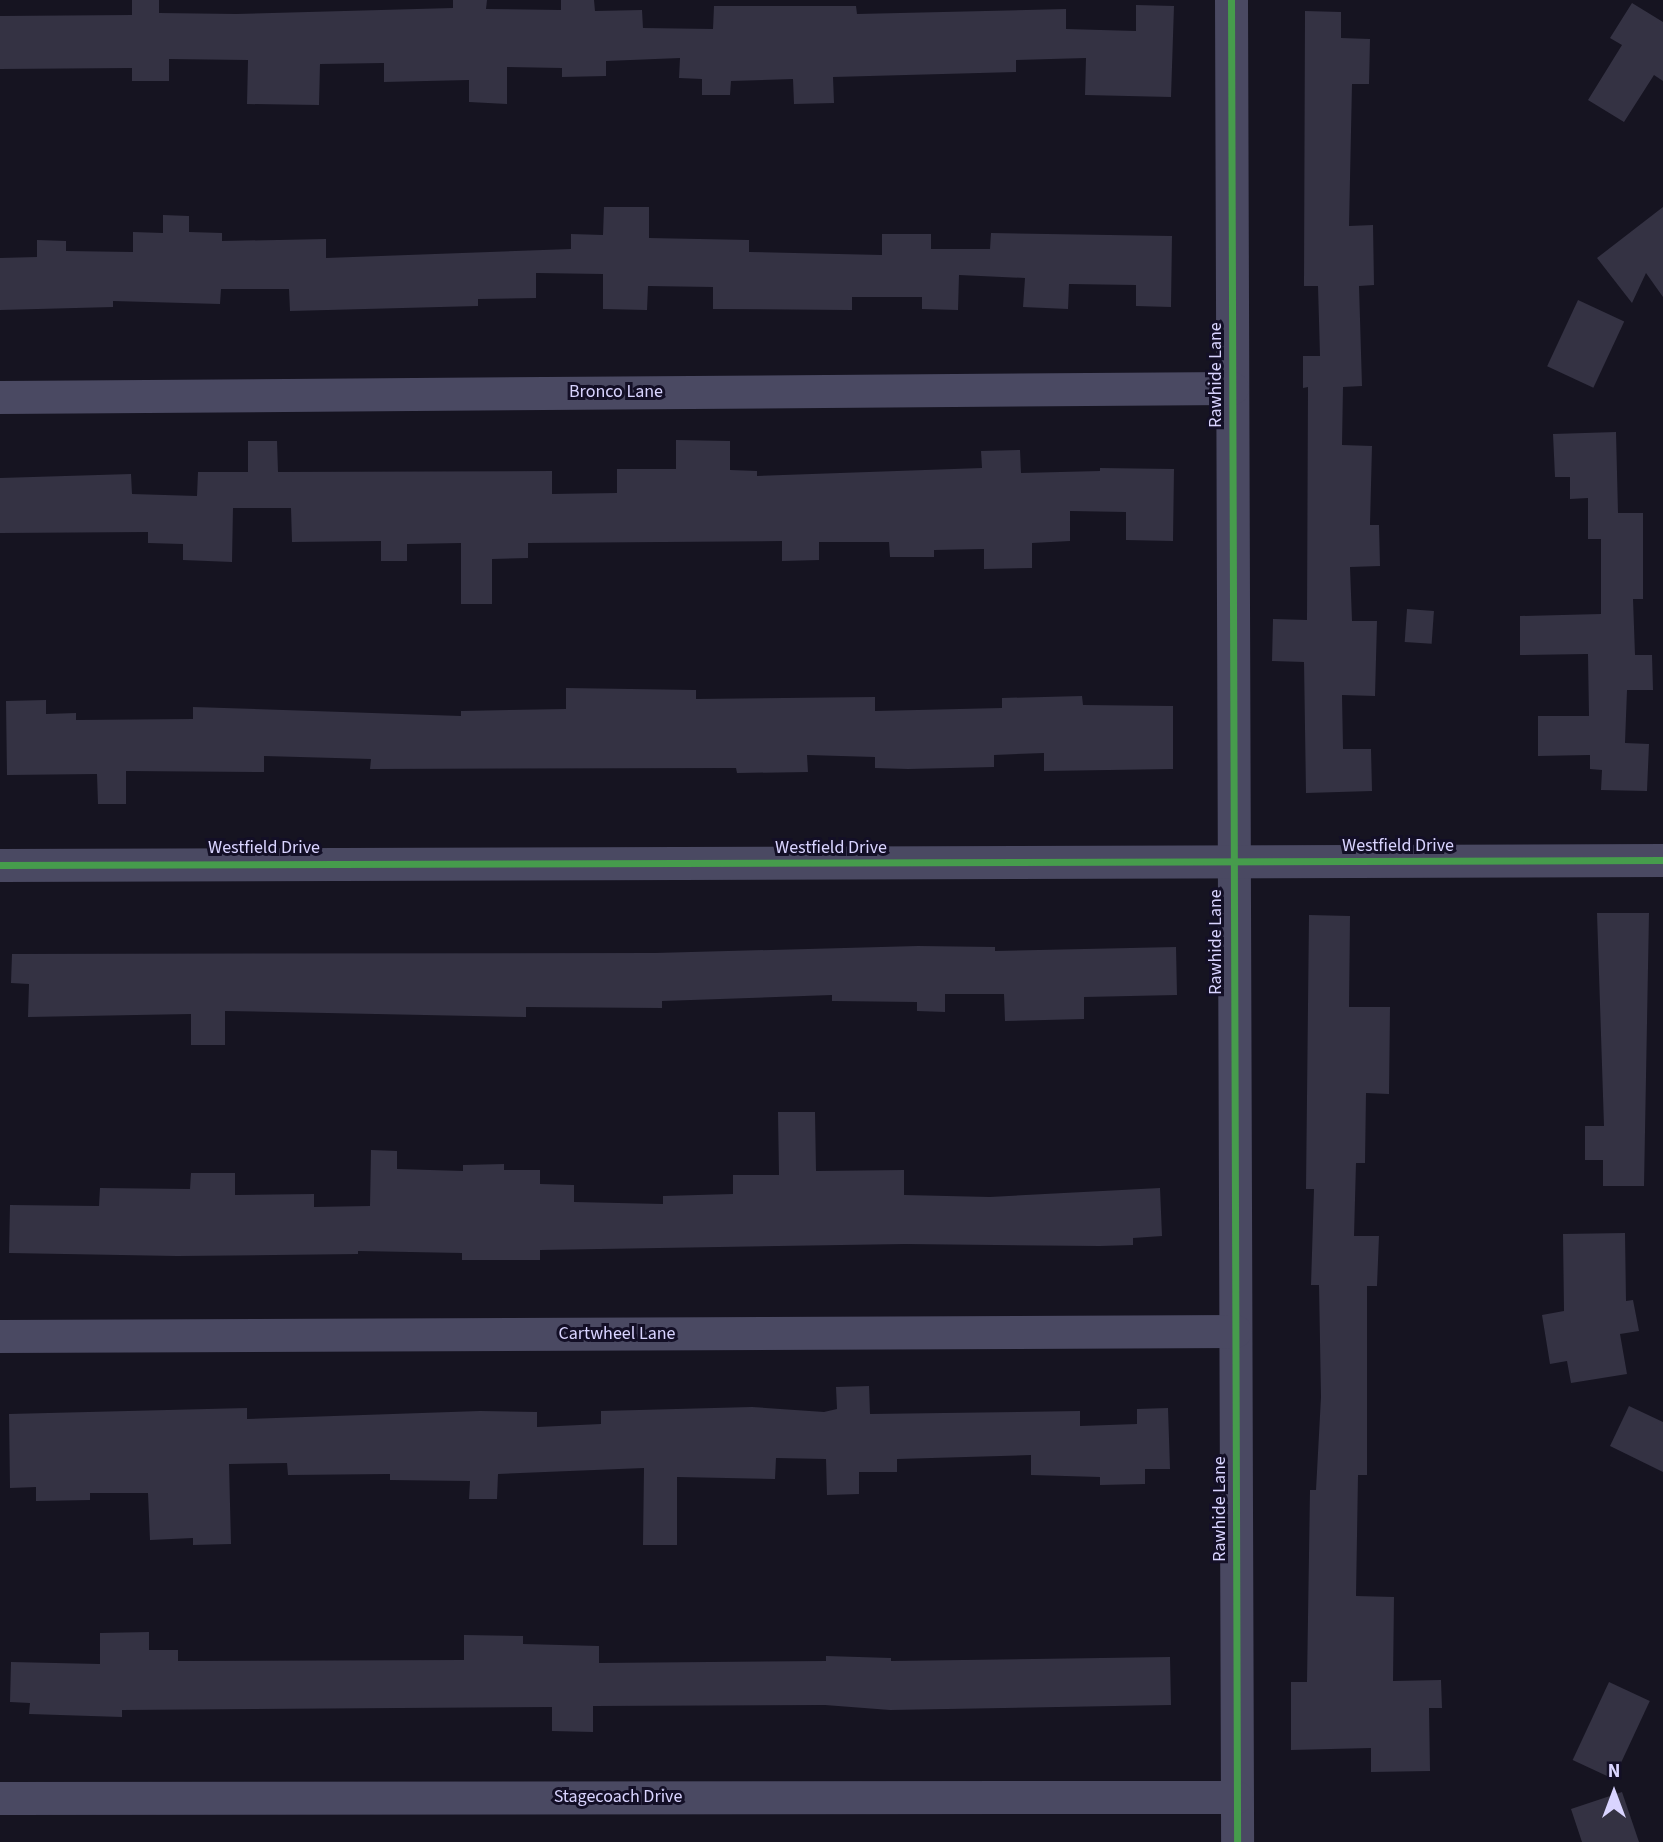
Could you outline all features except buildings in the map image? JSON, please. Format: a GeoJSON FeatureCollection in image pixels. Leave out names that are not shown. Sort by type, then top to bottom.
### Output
{"type":"FeatureCollection","features":[{"type":"Feature","properties":{"kind":"street","name":"Rawhide Lane"},"geometry":{"type":"LineString","coordinates":[[1231,0],[1231,863],[1237,1842]]}},
{"type":"Feature","properties":{"kind":"street","name":"Bronco Lane"},"geometry":{"type":"LineString","coordinates":[[0,397],[1232,388]]}},
{"type":"Feature","properties":{"kind":"street","name":"Westfield Drive"},"geometry":{"type":"LineString","coordinates":[[0,864],[1663,860]]}},
{"type":"Feature","properties":{"kind":"street","name":"Cartwheel Lane"},"geometry":{"type":"LineString","coordinates":[[0,1336],[1235,1331]]}},
{"type":"Feature","properties":{"kind":"street","name":"Stagecoach Drive"},"geometry":{"type":"LineString","coordinates":[[0,1798],[1236,1797]]}},
{"type":"Feature","properties":{"kind":"cycle path"},"geometry":{"type":"LineString","coordinates":[[1231,0],[1237,1842]]}},
{"type":"Feature","properties":{"kind":"cycle path"},"geometry":{"type":"LineString","coordinates":[[0,865],[1663,860]]}}]}
